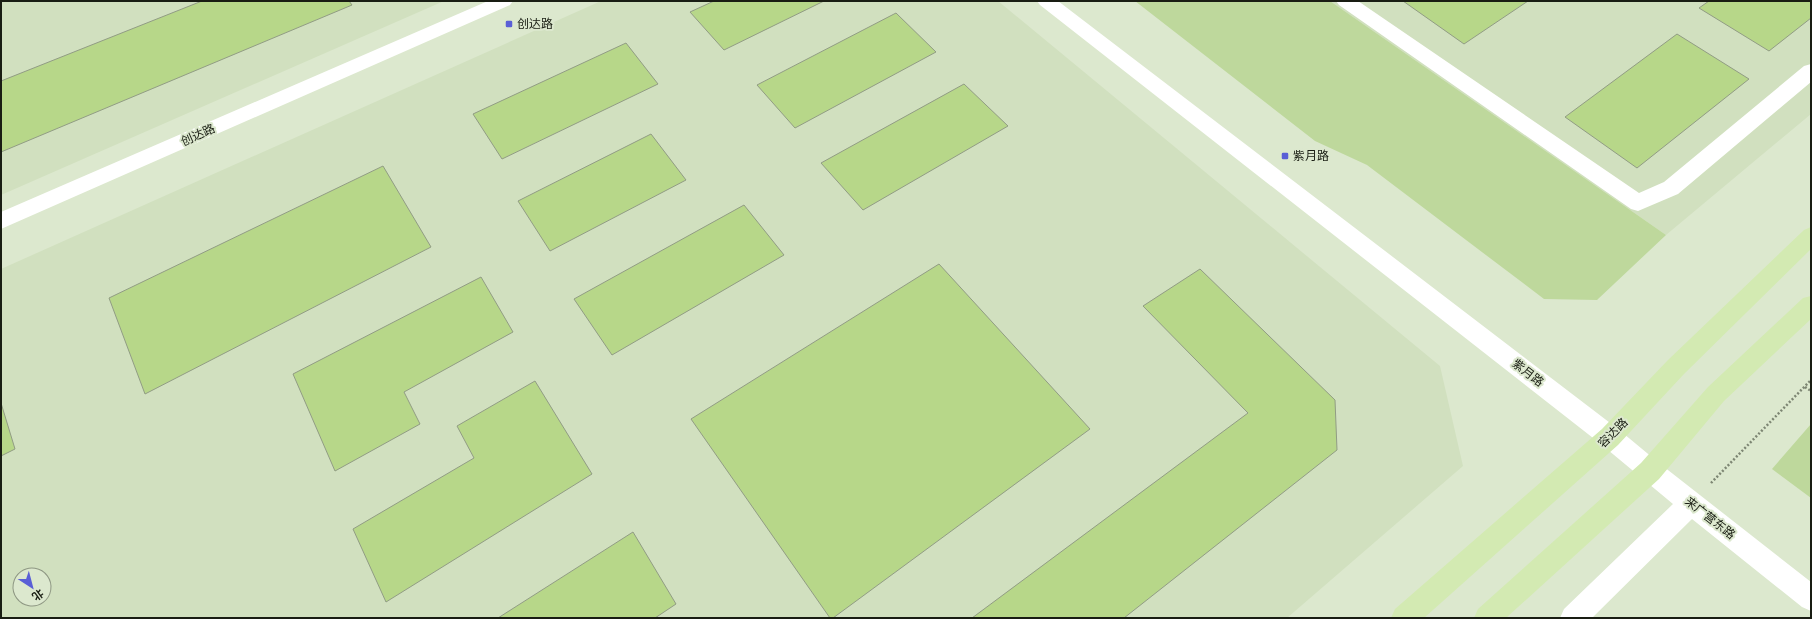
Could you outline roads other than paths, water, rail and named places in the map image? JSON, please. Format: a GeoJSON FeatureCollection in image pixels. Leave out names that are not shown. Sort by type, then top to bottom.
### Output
{"type":"FeatureCollection","features":[{"type":"Feature","properties":{"kind":"main road","name":"容达路"},"geometry":{"type":"LineString","coordinates":[[1404,618],[1610,437],[1676,367],[1811,236]]}},
{"type":"Feature","properties":{"kind":"main road"},"geometry":{"type":"LineString","coordinates":[[1487,618],[1650,471],[1716,394],[1811,305]]}},
{"type":"Feature","properties":{"kind":"street","name":"创达路"},"geometry":{"type":"LineString","coordinates":[[1,222],[504,1]]}},
{"type":"Feature","properties":{"kind":"street","name":"紫月路"},"geometry":{"type":"LineString","coordinates":[[1046,1],[1610,437]]}},
{"type":"Feature","properties":{"kind":"street"},"geometry":{"type":"LineString","coordinates":[[1345,1],[1638,203],[1671,188],[1811,71]]}},
{"type":"Feature","properties":{"kind":"street","name":"来广营东路"},"geometry":{"type":"LineString","coordinates":[[1610,437],[1650,471],[1811,598]]}},
{"type":"Feature","properties":{"kind":"street"},"geometry":{"type":"LineString","coordinates":[[1573,618],[1691,503]]}},
{"type":"Feature","properties":{"kind":"place","name":"创达路"},"geometry":{"type":"Point","coordinates":[509,24]}},
{"type":"Feature","properties":{"kind":"place","name":"紫月路"},"geometry":{"type":"Point","coordinates":[1285,156]}}]}
